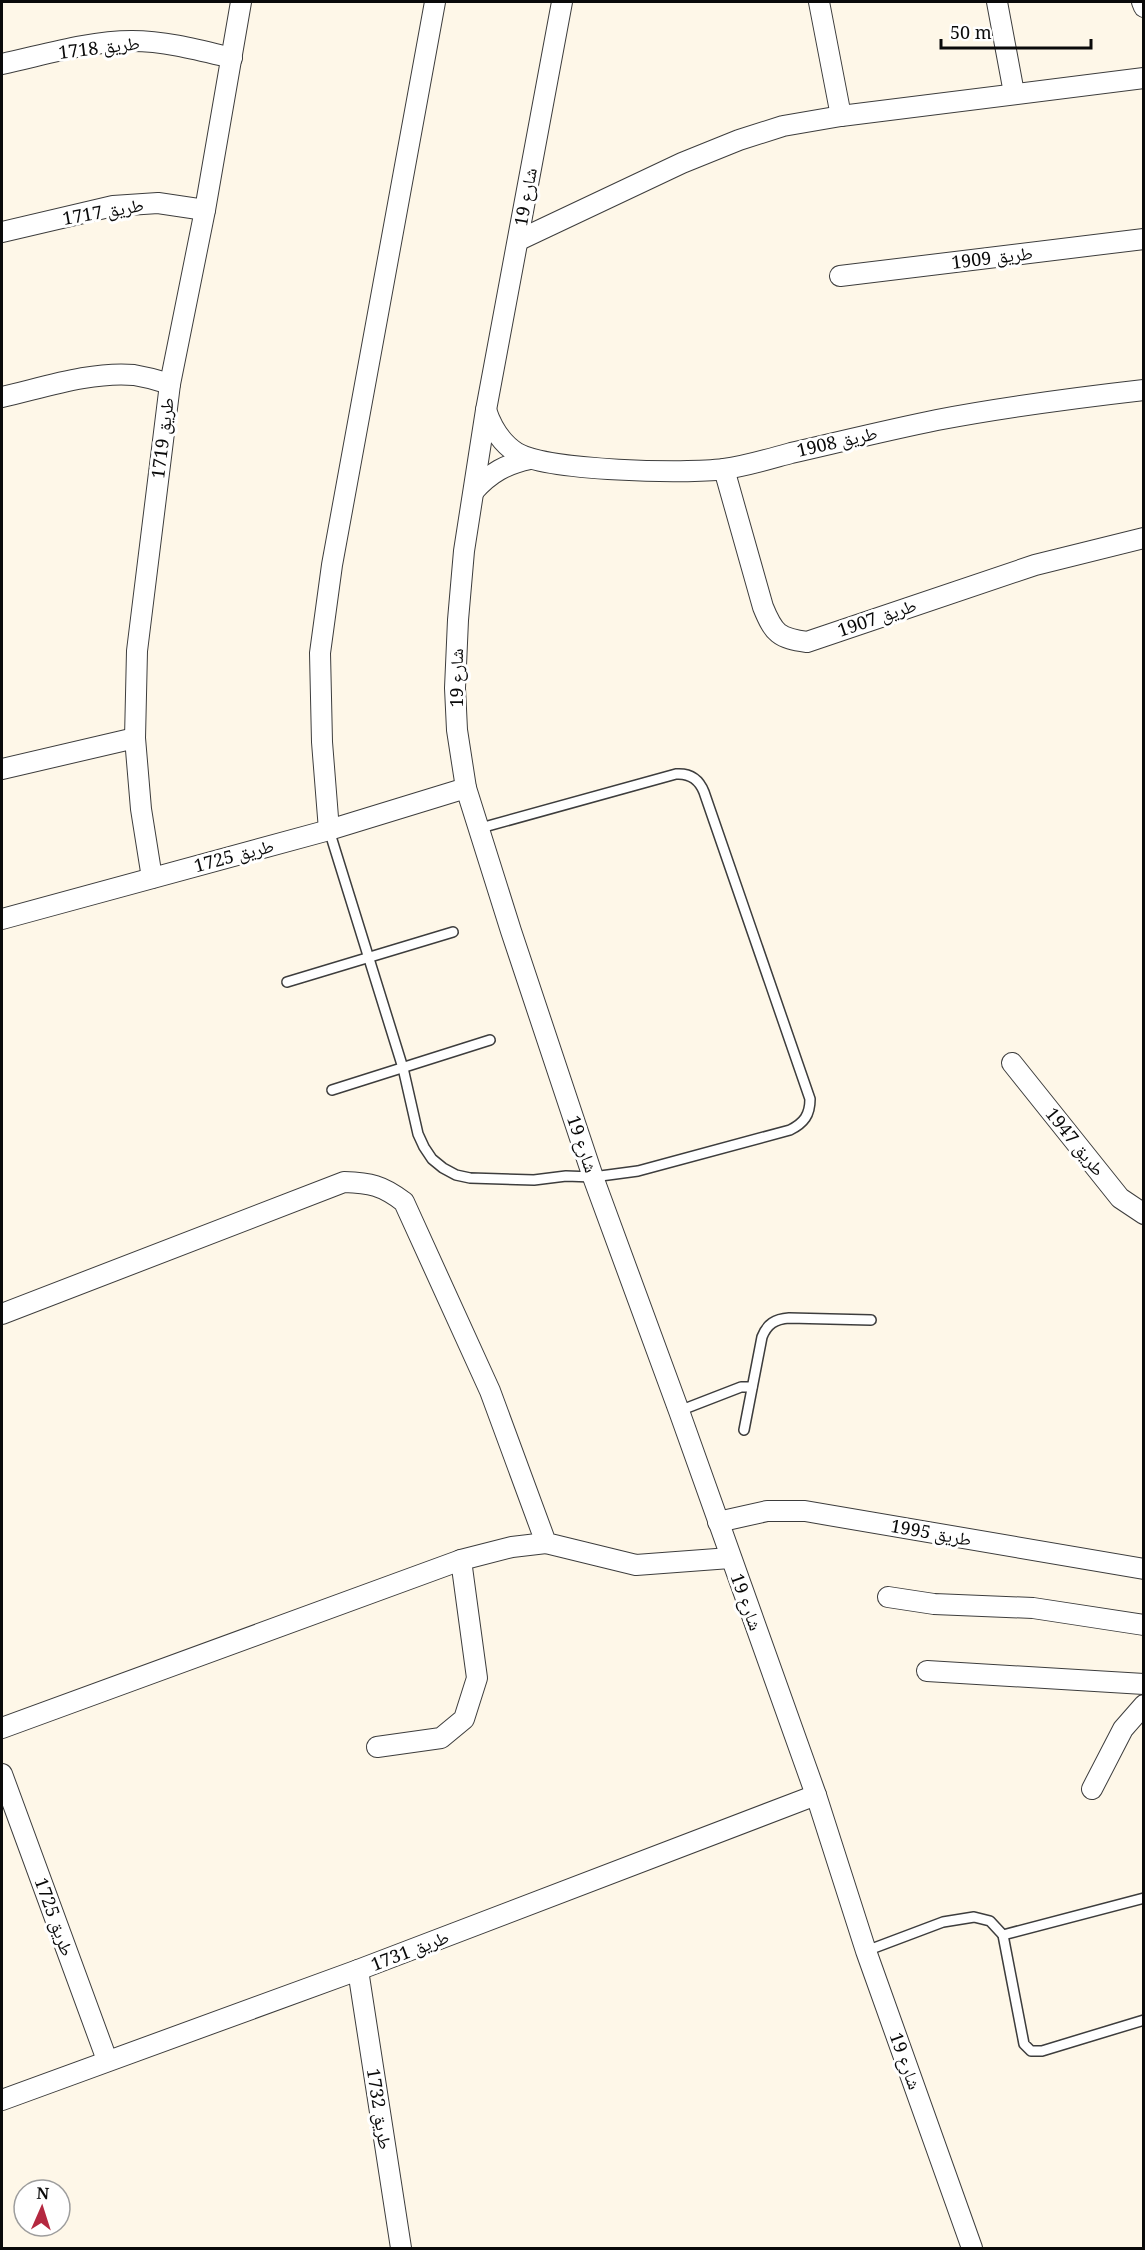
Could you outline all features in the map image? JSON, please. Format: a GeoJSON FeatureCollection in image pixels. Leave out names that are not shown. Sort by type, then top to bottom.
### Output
{"type":"FeatureCollection","features":[{"type":"Feature","properties":{"kind":"street","name":"طريق 1719"},"geometry":{"type":"LineString","coordinates":[[152,878],[141,809],[135,738],[137,651],[170,384],[205,210],[241,2]]}},
{"type":"Feature","properties":{"kind":"street"},"geometry":{"type":"LineString","coordinates":[[329,830],[322,742],[320,653],[332,565],[435,2]]}},
{"type":"Feature","properties":{"kind":"street","name":"شارع 19"},"geometry":{"type":"LineString","coordinates":[[562,2],[486,410],[462,574],[455,687],[457,730],[466,788],[477,829],[593,1177],[816,1795],[866,1951],[972,2248]]}},
{"type":"Feature","properties":{"kind":"street"},"geometry":{"type":"LineString","coordinates":[[819,2],[841,116]]}},
{"type":"Feature","properties":{"kind":"street"},"geometry":{"type":"LineString","coordinates":[[997,2],[1014,93]]}},
{"type":"Feature","properties":{"kind":"street"},"geometry":{"type":"LineString","coordinates":[[1142,2],[1143,8]]}},
{"type":"Feature","properties":{"kind":"street","name":"طريق 1718"},"geometry":{"type":"LineString","coordinates":[[2,64],[85,46],[131,41],[176,44],[232,58]]}},
{"type":"Feature","properties":{"kind":"street"},"geometry":{"type":"LineString","coordinates":[[519,240],[682,163],[739,140],[783,126],[841,116],[1143,78]]}},
{"type":"Feature","properties":{"kind":"street","name":"طريق 1717"},"geometry":{"type":"LineString","coordinates":[[2,232],[113,207],[158,202],[205,210]]}},
{"type":"Feature","properties":{"kind":"street","name":"طريق 1909"},"geometry":{"type":"LineString","coordinates":[[840,276],[1143,239]]}},
{"type":"Feature","properties":{"kind":"street"},"geometry":{"type":"LineString","coordinates":[[2,397],[96,376],[134,375],[170,384]]}},
{"type":"Feature","properties":{"kind":"street","name":"طريق 1908"},"geometry":{"type":"LineString","coordinates":[[486,410],[497,435],[517,453],[530,459],[639,470],[724,469],[938,420],[1143,390]]}},
{"type":"Feature","properties":{"kind":"street","name":"طريق 1908"},"geometry":{"type":"LineString","coordinates":[[474,491],[498,469],[513,462],[530,459]]}},
{"type":"Feature","properties":{"kind":"street","name":"طريق 1907"},"geometry":{"type":"LineString","coordinates":[[724,469],[763,607],[771,626],[787,639],[797,641],[807,642],[1035,565],[1143,538]]}},
{"type":"Feature","properties":{"kind":"street"},"geometry":{"type":"LineString","coordinates":[[3,764],[135,738]]}},
{"type":"Feature","properties":{"kind":"street","name":"طريق 1725"},"geometry":{"type":"LineString","coordinates":[[2,919],[329,830],[466,788]]}},
{"type":"Feature","properties":{"kind":"street","name":"طريق 1947"},"geometry":{"type":"LineString","coordinates":[[1012,1064],[1120,1198],[1143,1214]]}},
{"type":"Feature","properties":{"kind":"street"},"geometry":{"type":"LineString","coordinates":[[2,1314],[344,1182],[371,1183],[390,1191],[404,1202],[486,1381],[546,1542]]}},
{"type":"Feature","properties":{"kind":"street","name":"طريق 1995"},"geometry":{"type":"LineString","coordinates":[[718,1522],[767,1511],[805,1511],[1143,1569]]}},
{"type":"Feature","properties":{"kind":"street"},"geometry":{"type":"LineString","coordinates":[[2,1728],[461,1560],[512,1547],[546,1542],[636,1565],[730,1558]]}},
{"type":"Feature","properties":{"kind":"street"},"geometry":{"type":"LineString","coordinates":[[377,1747],[441,1738],[464,1719],[477,1678],[461,1560]]}},
{"type":"Feature","properties":{"kind":"street"},"geometry":{"type":"LineString","coordinates":[[888,1597],[934,1604],[1033,1608],[1143,1625]]}},
{"type":"Feature","properties":{"kind":"street"},"geometry":{"type":"LineString","coordinates":[[927,1671],[1143,1684]]}},
{"type":"Feature","properties":{"kind":"street"},"geometry":{"type":"LineString","coordinates":[[1092,1788],[1123,1729],[1143,1705]]}},
{"type":"Feature","properties":{"kind":"street","name":"طريق 1725"},"geometry":{"type":"LineString","coordinates":[[2,1774],[107,2060]]}},
{"type":"Feature","properties":{"kind":"street","name":"طريق 1731"},"geometry":{"type":"LineString","coordinates":[[2,2100],[358,1970],[816,1795]]}},
{"type":"Feature","properties":{"kind":"street","name":"طريق 1732"},"geometry":{"type":"LineString","coordinates":[[358,1970],[401,2248]]}},
{"type":"Feature","properties":{"kind":"lane"},"geometry":{"type":"LineString","coordinates":[[329,830],[403,1068],[418,1134],[432,1159],[443,1168],[456,1175],[470,1178],[534,1180],[566,1176],[593,1177],[638,1171],[790,1130],[803,1122],[810,1107],[810,1099],[704,792],[696,779],[676,774],[477,829]]}},
{"type":"Feature","properties":{"kind":"lane"},"geometry":{"type":"LineString","coordinates":[[287,982],[453,932]]}},
{"type":"Feature","properties":{"kind":"lane"},"geometry":{"type":"LineString","coordinates":[[332,1090],[490,1040]]}},
{"type":"Feature","properties":{"kind":"lane"},"geometry":{"type":"LineString","coordinates":[[744,1430],[762,1337],[768,1326],[774,1321],[789,1318],[871,1320]]}},
{"type":"Feature","properties":{"kind":"lane"},"geometry":{"type":"LineString","coordinates":[[679,1411],[738,1388],[752,1387]]}},
{"type":"Feature","properties":{"kind":"lane"},"geometry":{"type":"LineString","coordinates":[[1003,1935],[1143,1898]]}},
{"type":"Feature","properties":{"kind":"lane"},"geometry":{"type":"LineString","coordinates":[[866,1951],[943,1922],[974,1917],[990,1921],[1003,1935],[1023,2044],[1031,2051],[1042,2051],[1143,2020]]}}]}
